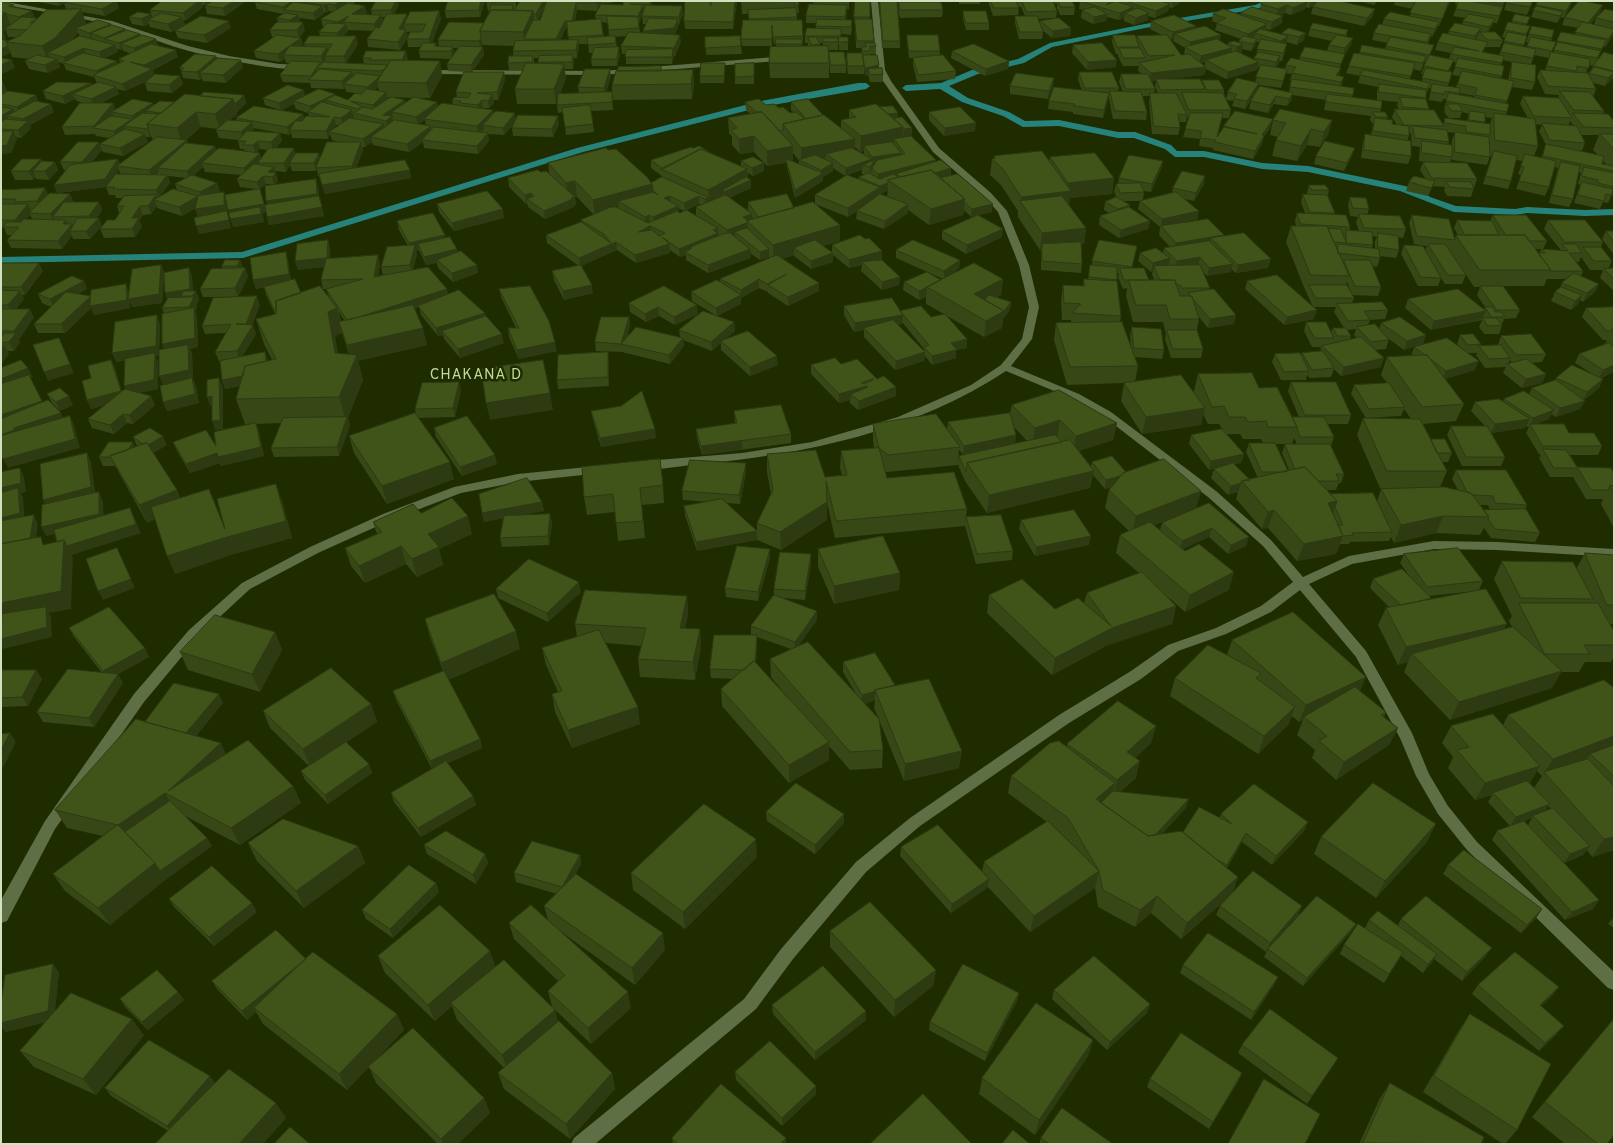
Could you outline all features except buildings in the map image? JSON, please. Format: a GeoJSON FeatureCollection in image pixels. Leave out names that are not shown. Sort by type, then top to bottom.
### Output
{"type":"FeatureCollection","features":[{"type":"Feature","properties":{"kind":"street"},"geometry":{"type":"LineString","coordinates":[[634,466],[742,457],[813,445],[902,419],[975,387],[1005,367],[1027,339],[1034,307],[1024,265],[1002,211],[988,195],[936,150],[887,81],[881,66],[874,1]]}},
{"type":"Feature","properties":{"kind":"street"},"geometry":{"type":"LineString","coordinates":[[1,2],[112,23],[186,48],[230,58],[279,66],[314,67]]}},
{"type":"Feature","properties":{"kind":"street"},"geometry":{"type":"LineString","coordinates":[[420,72],[602,73],[748,60],[798,58]]}},
{"type":"Feature","properties":{"kind":"street"},"geometry":{"type":"LineString","coordinates":[[872,61],[881,66]]}},
{"type":"Feature","properties":{"kind":"street"},"geometry":{"type":"LineString","coordinates":[[1005,367],[1075,396],[1107,414],[1212,494],[1266,543],[1360,654],[1407,737],[1423,776],[1443,810],[1472,846],[1614,983]]}},
{"type":"Feature","properties":{"kind":"street"},"geometry":{"type":"LineString","coordinates":[[1,916],[50,825],[139,698],[194,633],[246,586],[323,545],[387,517],[458,490],[518,478],[604,469]]}},
{"type":"Feature","properties":{"kind":"street"},"geometry":{"type":"LineString","coordinates":[[580,1144],[750,1004],[787,954],[861,867],[915,822],[1064,719],[1136,675],[1173,648],[1221,631],[1266,609],[1300,583],[1350,560],[1419,547],[1497,546],[1614,553]]}},
{"type":"Feature","properties":{"kind":"waterway"},"geometry":{"type":"LineString","coordinates":[[942,86],[975,72],[1021,61],[1050,45],[1145,26],[1257,7],[1272,1]]}},
{"type":"Feature","properties":{"kind":"waterway"},"geometry":{"type":"LineString","coordinates":[[1,260],[243,255],[580,150],[761,104],[866,86]]}},
{"type":"Feature","properties":{"kind":"waterway"},"geometry":{"type":"LineString","coordinates":[[906,88],[942,86]]}},
{"type":"Feature","properties":{"kind":"waterway"},"geometry":{"type":"LineString","coordinates":[[942,86],[965,100],[1006,114],[1023,124],[1059,123],[1118,135],[1135,135],[1168,147],[1175,154],[1204,154],[1262,166],[1308,169],[1402,188],[1419,193],[1427,199],[1454,209],[1515,212],[1527,210],[1585,213],[1614,212]]}},
{"type":"Feature","properties":{"kind":"district","name":"CHAKANA D"},"geometry":{"type":"Point","coordinates":[476,376]}}]}
